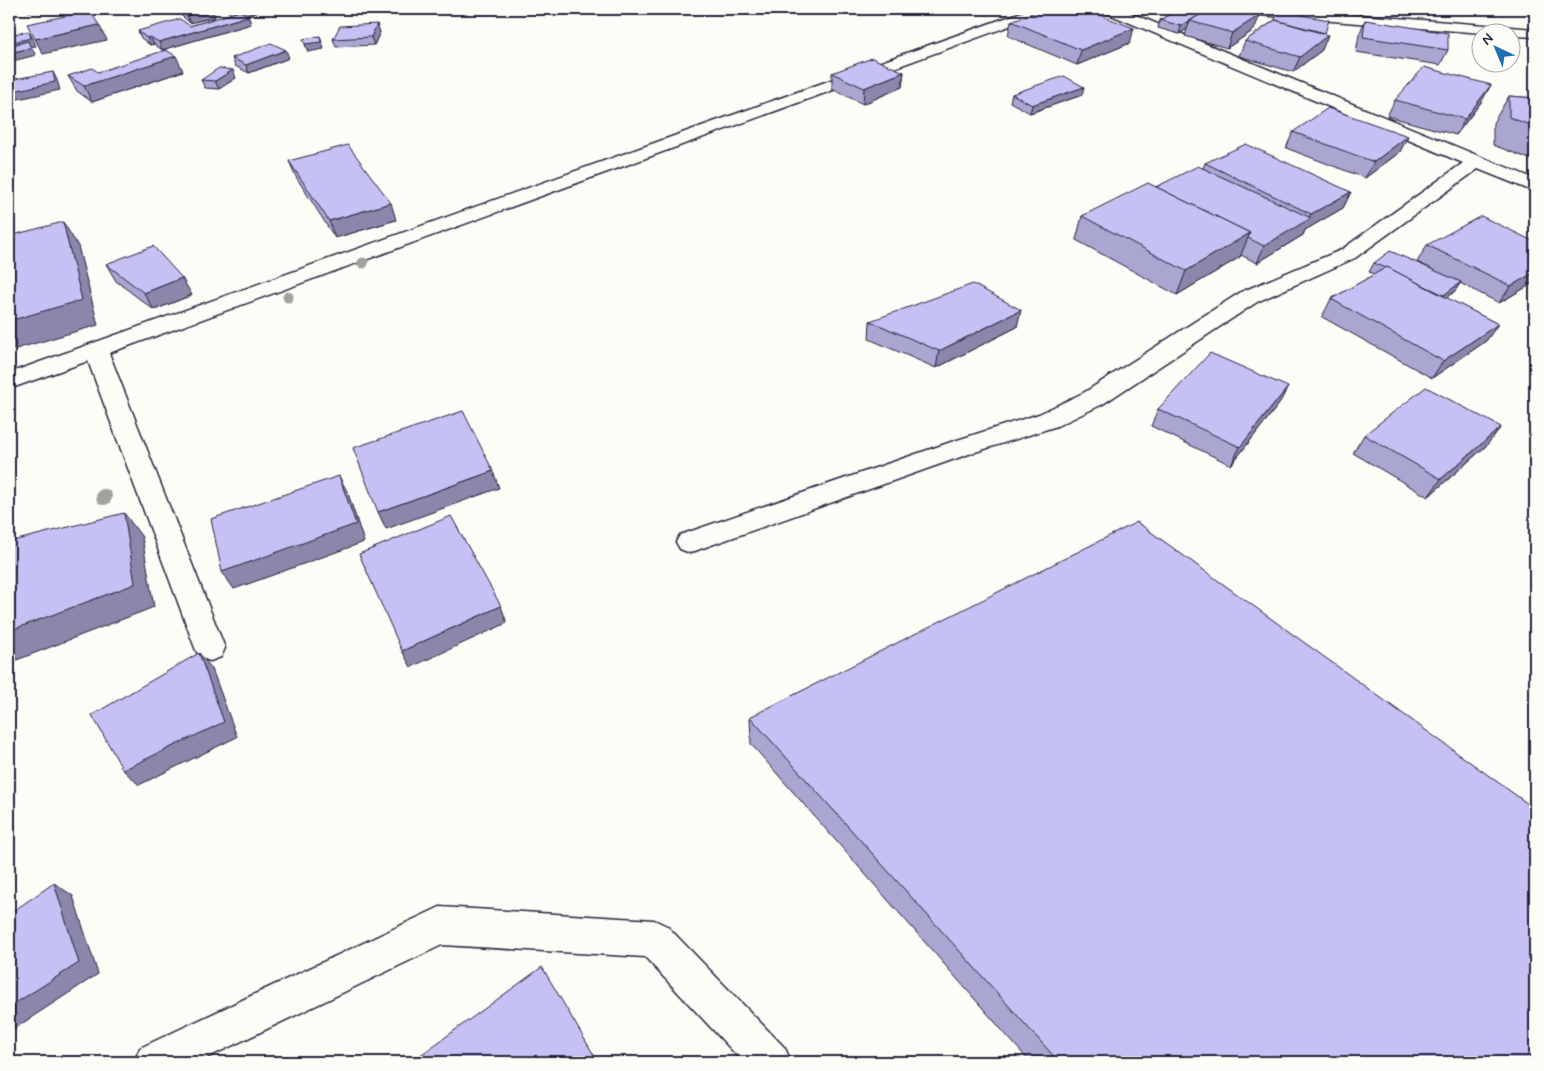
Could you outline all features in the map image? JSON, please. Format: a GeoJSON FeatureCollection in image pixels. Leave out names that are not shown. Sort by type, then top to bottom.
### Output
{"type":"FeatureCollection","features":[{"type":"Feature","properties":{"kind":"street"},"geometry":{"type":"LineString","coordinates":[[9,381],[1042,9]]}},
{"type":"Feature","properties":{"kind":"street"},"geometry":{"type":"LineString","coordinates":[[1108,9],[1535,186]]}},
{"type":"Feature","properties":{"kind":"street"},"geometry":{"type":"LineString","coordinates":[[1234,9],[1535,33]]}},
{"type":"Feature","properties":{"kind":"street"},"geometry":{"type":"LineString","coordinates":[[690,542],[960,448],[1048,420],[1094,398],[1249,297],[1348,254],[1476,162]]}},
{"type":"Feature","properties":{"kind":"street"},"geometry":{"type":"LineString","coordinates":[[96,350],[210,648]]}},
{"type":"Feature","properties":{"kind":"street"},"geometry":{"type":"LineString","coordinates":[[154,1062],[440,926],[654,939],[771,1062]]}},
{"type":"Feature","properties":{"kind":"building"},"geometry":{"type":"Polygon","coordinates":[[[179,9],[212,9],[187,16],[179,9]]]}},
{"type":"Feature","properties":{"kind":"building"},"geometry":{"type":"Polygon","coordinates":[[[1043,9],[1084,9],[1134,28],[1081,50],[1011,21],[1043,9]]]}},
{"type":"Feature","properties":{"kind":"building"},"geometry":{"type":"Polygon","coordinates":[[[1174,9],[1209,9],[1181,26],[1160,20],[1177,10],[1174,9]]]}},
{"type":"Feature","properties":{"kind":"building"},"geometry":{"type":"Polygon","coordinates":[[[1209,9],[1238,9],[1260,15],[1232,33],[1190,21],[1209,9]]]}},
{"type":"Feature","properties":{"kind":"building"},"geometry":{"type":"Polygon","coordinates":[[[1279,9],[1302,12],[1301,15],[1329,20],[1325,33],[1275,20],[1279,9]]]}},
{"type":"Feature","properties":{"kind":"building"},"geometry":{"type":"Polygon","coordinates":[[[90,11],[99,25],[35,39],[27,24],[90,11]]]}},
{"type":"Feature","properties":{"kind":"building"},"geometry":{"type":"Polygon","coordinates":[[[240,11],[248,16],[159,42],[150,37],[147,38],[138,31],[180,19],[190,26],[240,11]]]}},
{"type":"Feature","properties":{"kind":"building"},"geometry":{"type":"Polygon","coordinates":[[[1275,20],[1328,35],[1300,57],[1245,41],[1275,20]]]}},
{"type":"Feature","properties":{"kind":"building"},"geometry":{"type":"Polygon","coordinates":[[[1365,20],[1448,33],[1448,50],[1363,37],[1365,20]]]}},
{"type":"Feature","properties":{"kind":"building"},"geometry":{"type":"Polygon","coordinates":[[[377,24],[371,37],[333,39],[340,26],[377,24]]]}},
{"type":"Feature","properties":{"kind":"building"},"geometry":{"type":"Polygon","coordinates":[[[29,31],[31,38],[9,43],[9,35],[29,31]]]}},
{"type":"Feature","properties":{"kind":"building"},"geometry":{"type":"Polygon","coordinates":[[[320,36],[321,42],[305,44],[303,39],[320,36]]]}},
{"type":"Feature","properties":{"kind":"building"},"geometry":{"type":"Polygon","coordinates":[[[28,41],[31,48],[9,53],[9,46],[28,41]]]}},
{"type":"Feature","properties":{"kind":"building"},"geometry":{"type":"Polygon","coordinates":[[[271,43],[286,50],[246,65],[232,58],[271,43]]]}},
{"type":"Feature","properties":{"kind":"building"},"geometry":{"type":"Polygon","coordinates":[[[166,50],[176,56],[84,86],[68,76],[92,68],[98,72],[166,50]]]}},
{"type":"Feature","properties":{"kind":"building"},"geometry":{"type":"Polygon","coordinates":[[[872,58],[904,72],[864,88],[832,73],[872,58]]]}},
{"type":"Feature","properties":{"kind":"building"},"geometry":{"type":"Polygon","coordinates":[[[1424,67],[1491,85],[1465,119],[1395,100],[1424,67]]]}},
{"type":"Feature","properties":{"kind":"building"},"geometry":{"type":"Polygon","coordinates":[[[219,68],[233,70],[215,81],[201,80],[219,68]]]}},
{"type":"Feature","properties":{"kind":"building"},"geometry":{"type":"Polygon","coordinates":[[[53,72],[55,82],[9,92],[9,80],[53,72]]]}},
{"type":"Feature","properties":{"kind":"building"},"geometry":{"type":"Polygon","coordinates":[[[1064,76],[1084,87],[1032,105],[1012,94],[1064,76]]]}},
{"type":"Feature","properties":{"kind":"building"},"geometry":{"type":"Polygon","coordinates":[[[1509,96],[1535,98],[1535,127],[1509,117],[1509,96]]]}},
{"type":"Feature","properties":{"kind":"building"},"geometry":{"type":"Polygon","coordinates":[[[1328,108],[1408,136],[1374,162],[1293,132],[1328,108]]]}},
{"type":"Feature","properties":{"kind":"building"},"geometry":{"type":"Polygon","coordinates":[[[1246,144],[1351,192],[1311,214],[1205,163],[1246,144]]]}},
{"type":"Feature","properties":{"kind":"building"},"geometry":{"type":"Polygon","coordinates":[[[348,145],[391,203],[329,221],[289,161],[348,145]]]}},
{"type":"Feature","properties":{"kind":"building"},"geometry":{"type":"Polygon","coordinates":[[[1198,166],[1311,218],[1264,246],[1248,238],[1250,233],[1156,187],[1198,166]]]}},
{"type":"Feature","properties":{"kind":"building"},"geometry":{"type":"Polygon","coordinates":[[[1148,183],[1250,233],[1186,271],[1082,216],[1148,183]]]}},
{"type":"Feature","properties":{"kind":"building"},"geometry":{"type":"Polygon","coordinates":[[[1481,216],[1535,242],[1535,272],[1511,286],[1427,245],[1481,216]]]}},
{"type":"Feature","properties":{"kind":"building"},"geometry":{"type":"Polygon","coordinates":[[[63,222],[82,300],[9,321],[9,236],[63,222]]]}},
{"type":"Feature","properties":{"kind":"building"},"geometry":{"type":"Polygon","coordinates":[[[153,246],[182,278],[144,293],[106,264],[153,246]]]}},
{"type":"Feature","properties":{"kind":"building"},"geometry":{"type":"Polygon","coordinates":[[[1390,251],[1461,282],[1444,295],[1387,267],[1374,263],[1390,251]]]}},
{"type":"Feature","properties":{"kind":"building"},"geometry":{"type":"Polygon","coordinates":[[[1387,267],[1498,324],[1443,361],[1331,299],[1387,267]]]}},
{"type":"Feature","properties":{"kind":"building"},"geometry":{"type":"Polygon","coordinates":[[[973,284],[1021,310],[939,351],[870,321],[973,284]]]}},
{"type":"Feature","properties":{"kind":"building"},"geometry":{"type":"Polygon","coordinates":[[[1210,353],[1288,387],[1240,447],[1158,409],[1210,353]]]}},
{"type":"Feature","properties":{"kind":"building"},"geometry":{"type":"Polygon","coordinates":[[[1426,387],[1501,427],[1441,479],[1364,435],[1426,387]]]}},
{"type":"Feature","properties":{"kind":"building"},"geometry":{"type":"Polygon","coordinates":[[[463,411],[493,471],[378,512],[353,448],[463,411]]]}},
{"type":"Feature","properties":{"kind":"building"},"geometry":{"type":"Polygon","coordinates":[[[339,476],[356,524],[222,572],[211,519],[339,476]]]}},
{"type":"Feature","properties":{"kind":"building"},"geometry":{"type":"Polygon","coordinates":[[[124,513],[135,584],[9,631],[9,542],[124,513]]]}},
{"type":"Feature","properties":{"kind":"building"},"geometry":{"type":"Polygon","coordinates":[[[451,516],[501,606],[402,651],[359,554],[451,516]]]}},
{"type":"Feature","properties":{"kind":"building"},"geometry":{"type":"Polygon","coordinates":[[[1137,522],[1535,809],[1535,1062],[1059,1062],[750,717],[1137,522]]]}},
{"type":"Feature","properties":{"kind":"building"},"geometry":{"type":"Polygon","coordinates":[[[199,653],[224,722],[123,770],[92,715],[199,653]]]}},
{"type":"Feature","properties":{"kind":"building"},"geometry":{"type":"Polygon","coordinates":[[[54,883],[79,963],[9,1007],[9,914],[54,883]]]}},
{"type":"Feature","properties":{"kind":"building"},"geometry":{"type":"Polygon","coordinates":[[[542,967],[598,1062],[411,1062],[542,967]]]}}]}
